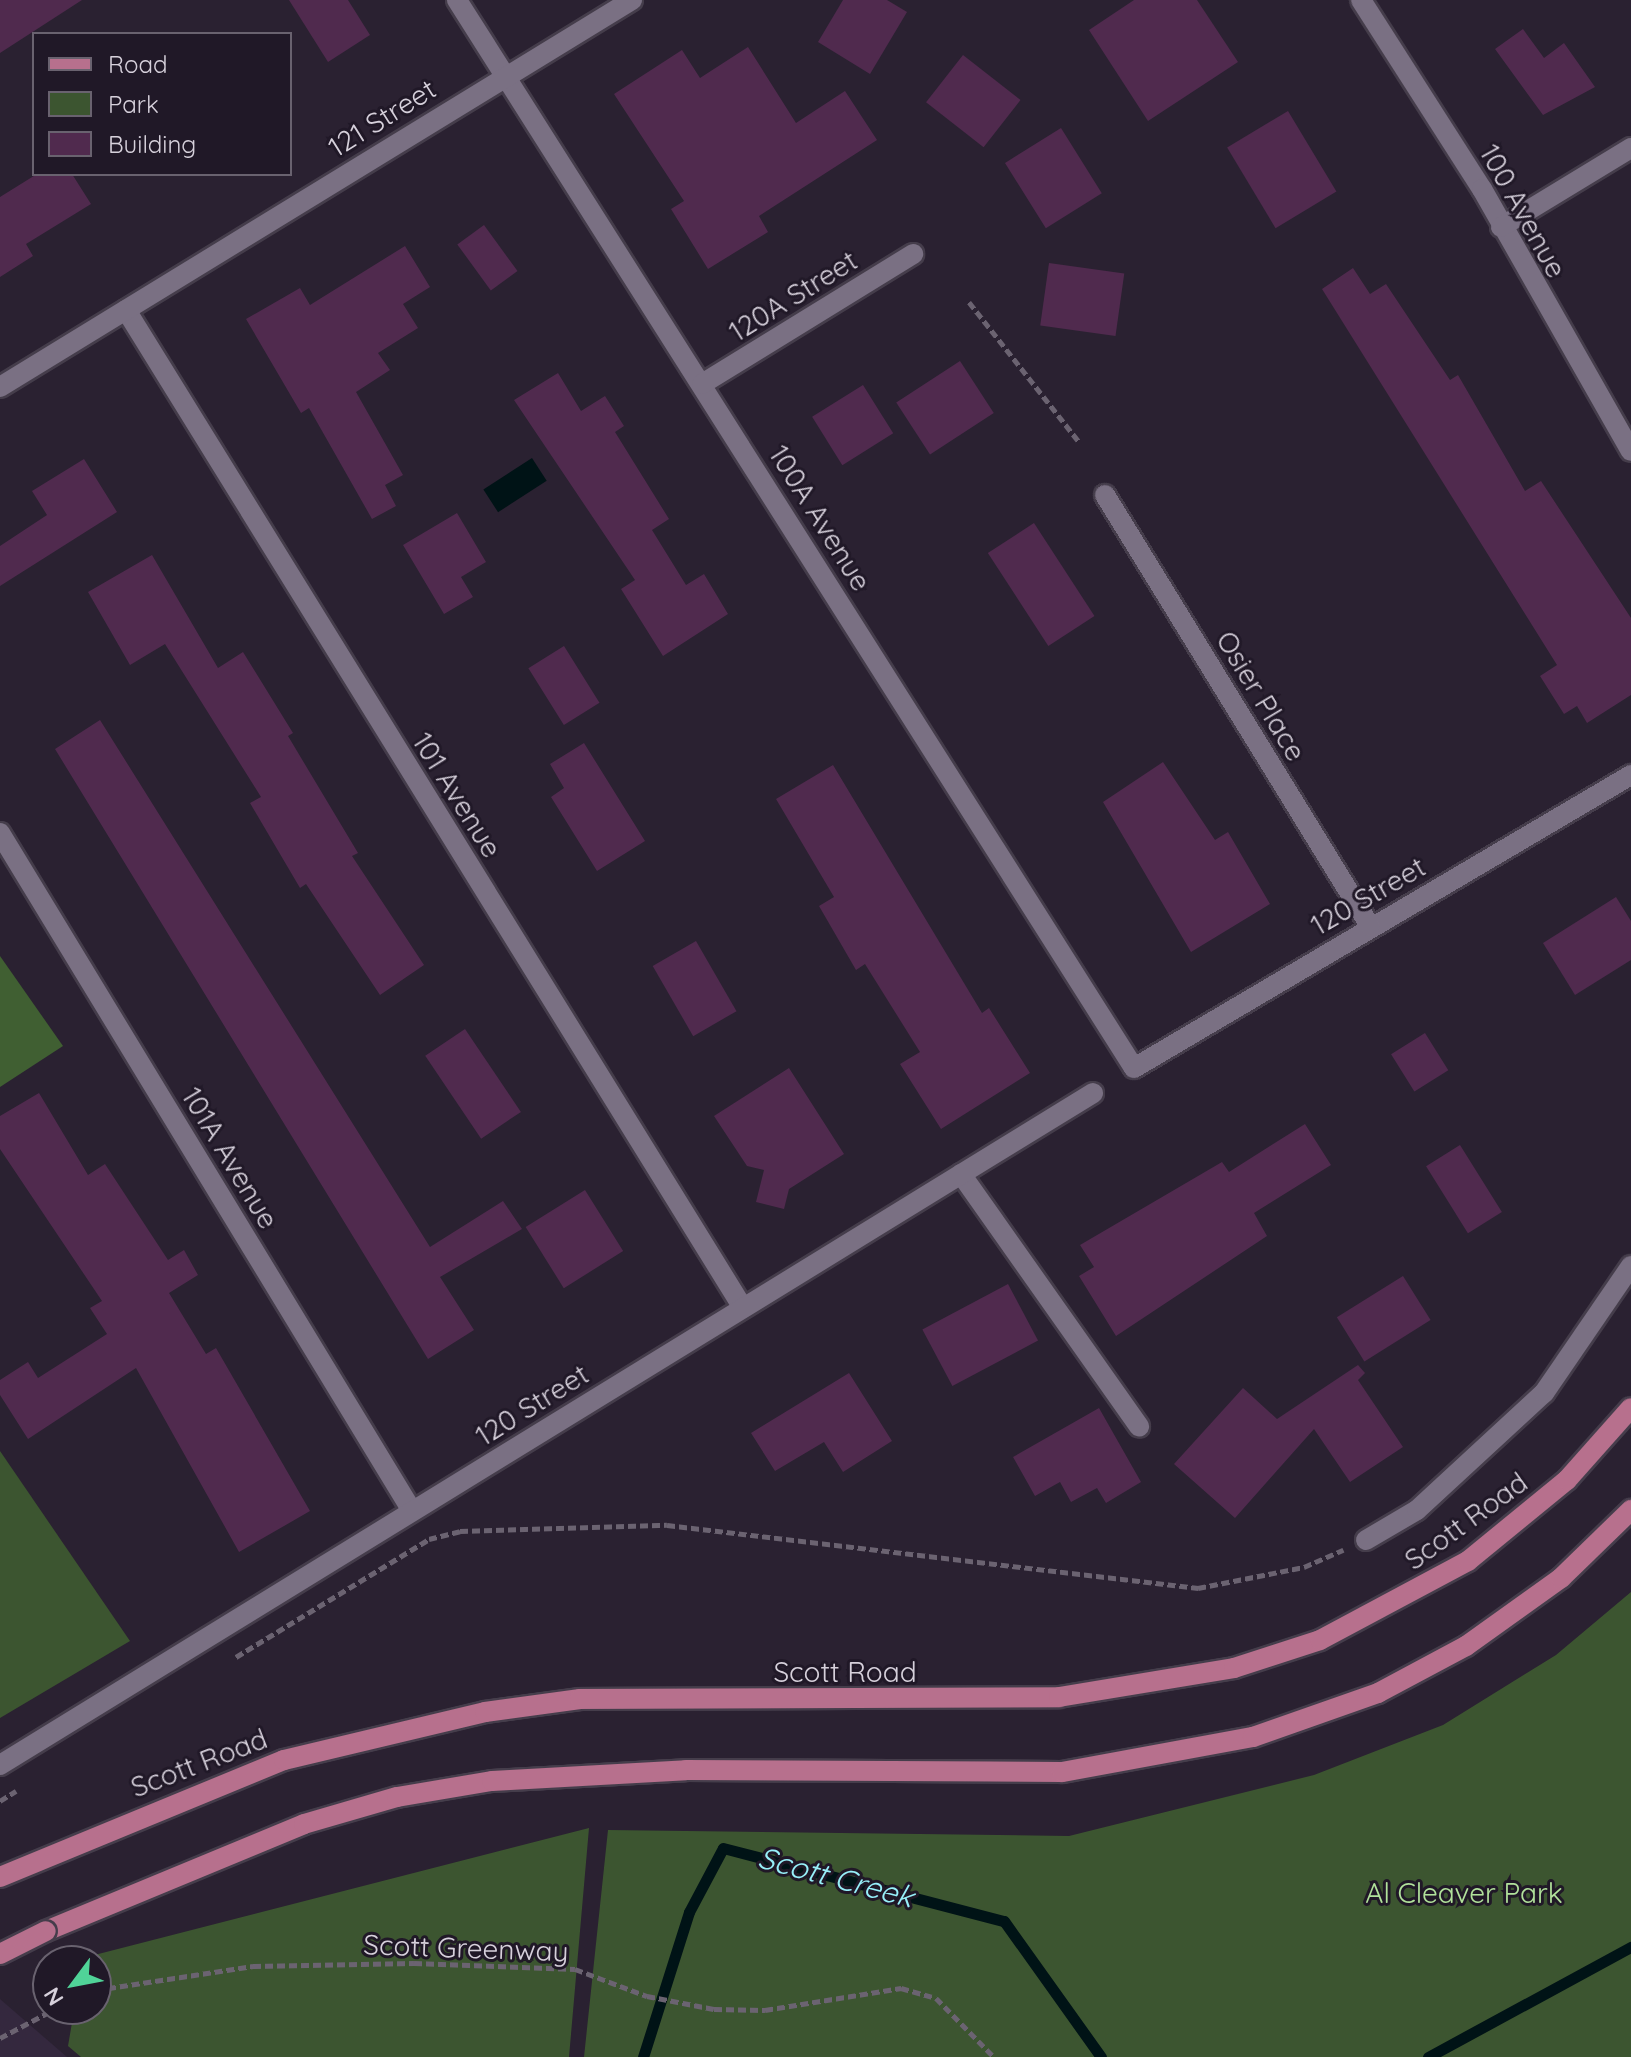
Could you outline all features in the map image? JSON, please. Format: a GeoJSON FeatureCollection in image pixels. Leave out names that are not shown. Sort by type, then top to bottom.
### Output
{"type":"FeatureCollection","features":[{"type":"Feature","properties":{"kind":"main road","name":"Scott Road"},"geometry":{"type":"LineString","coordinates":[[0,1877],[284,1760],[485,1712],[580,1699],[1059,1697],[1234,1668],[1320,1640],[1468,1561],[1567,1480],[1631,1408]]}},
{"type":"Feature","properties":{"kind":"main road"},"geometry":{"type":"LineString","coordinates":[[0,1954],[46,1931],[304,1824],[492,1781],[686,1770],[1062,1772],[1253,1737],[1378,1693],[1466,1646],[1561,1578],[1631,1510]]}},
{"type":"Feature","properties":{"kind":"street","name":"100A Avenue"},"geometry":{"type":"LineString","coordinates":[[457,0],[1134,1068]]}},
{"type":"Feature","properties":{"kind":"street","name":"121 Street"},"geometry":{"type":"LineString","coordinates":[[0,387],[506,74],[632,0]]}},
{"type":"Feature","properties":{"kind":"street","name":"100 Avenue"},"geometry":{"type":"LineString","coordinates":[[1361,0],[1501,227],[1631,451]]}},
{"type":"Feature","properties":{"kind":"street"},"geometry":{"type":"LineString","coordinates":[[1501,227],[1631,148]]}},
{"type":"Feature","properties":{"kind":"street","name":"120A Street"},"geometry":{"type":"LineString","coordinates":[[702,384],[913,254]]}},
{"type":"Feature","properties":{"kind":"street","name":"101 Avenue"},"geometry":{"type":"LineString","coordinates":[[126,310],[743,1308]]}},
{"type":"Feature","properties":{"kind":"street","name":"Osier Place"},"geometry":{"type":"LineString","coordinates":[[1105,495],[1370,926]]}},
{"type":"Feature","properties":{"kind":"street","name":"120 Street"},"geometry":{"type":"LineString","coordinates":[[1134,1068],[1370,926],[1631,775]]}},
{"type":"Feature","properties":{"kind":"street","name":"101A Avenue"},"geometry":{"type":"LineString","coordinates":[[0,833],[412,1511]]}},
{"type":"Feature","properties":{"kind":"street","name":"120 Street"},"geometry":{"type":"LineString","coordinates":[[0,1765],[1093,1093]]}},
{"type":"Feature","properties":{"kind":"street"},"geometry":{"type":"LineString","coordinates":[[961,1174],[1139,1426]]}},
{"type":"Feature","properties":{"kind":"street","name":"Scott Road"},"geometry":{"type":"LineString","coordinates":[[1366,1540],[1426,1502],[1544,1393],[1631,1266]]}},
{"type":"Feature","properties":{"kind":"path"},"geometry":{"type":"LineString","coordinates":[[969,302],[1079,442]]}},
{"type":"Feature","properties":{"kind":"path"},"geometry":{"type":"LineString","coordinates":[[429,1539],[460,1531],[667,1525],[1198,1588],[1304,1567],[1366,1540]]}},
{"type":"Feature","properties":{"kind":"path","name":"Scott Greenway"},"geometry":{"type":"LineString","coordinates":[[112,1988],[253,1966],[414,1963],[575,1969],[647,1996],[681,2004],[765,2010],[901,1988],[936,1998],[994,2057]]}},
{"type":"Feature","properties":{"kind":"path"},"geometry":{"type":"LineString","coordinates":[[0,2038],[32,2021]]}},
{"type":"Feature","properties":{"kind":"shaded area"},"geometry":{"type":"Polygon","coordinates":[[[532,458],[547,481],[498,512],[483,490],[532,458]]]}},
{"type":"Feature","properties":{"kind":"shaded area"},"geometry":{"type":"Polygon","coordinates":[[[0,1999],[67,2057],[0,2057],[0,1999]]]}},
{"type":"Feature","properties":{"kind":"green space"},"geometry":{"type":"Polygon","coordinates":[[[0,956],[63,1046],[0,1087],[0,956]]]}},
{"type":"Feature","properties":{"kind":"green space"},"geometry":{"type":"Polygon","coordinates":[[[0,1451],[130,1641],[0,1718],[0,1451]]]}},
{"type":"Feature","properties":{"kind":"green space","name":"Al Cleaver Park"},"geometry":{"type":"Polygon","coordinates":[[[1631,1592],[1631,2057],[584,2057],[608,1830],[1069,1836],[1314,1775],[1443,1725],[1556,1655],[1631,1592]]]}},
{"type":"Feature","properties":{"kind":"green space"},"geometry":{"type":"Polygon","coordinates":[[[589,1828],[569,2057],[81,2057],[68,2046],[72,2025],[112,2025],[112,1950],[589,1828]]]}},
{"type":"Feature","properties":{"kind":"building"},"geometry":{"type":"Polygon","coordinates":[[[0,0],[82,0],[32,32],[0,53],[0,0]]]}},
{"type":"Feature","properties":{"kind":"building"},"geometry":{"type":"Polygon","coordinates":[[[289,0],[348,0],[370,35],[328,62],[289,0]]]}},
{"type":"Feature","properties":{"kind":"building"},"geometry":{"type":"Polygon","coordinates":[[[843,0],[887,0],[907,12],[870,74],[818,42],[843,0]]]}},
{"type":"Feature","properties":{"kind":"building"},"geometry":{"type":"Polygon","coordinates":[[[1134,0],[1197,0],[1238,62],[1148,121],[1089,30],[1134,0]]]}},
{"type":"Feature","properties":{"kind":"building"},"geometry":{"type":"Polygon","coordinates":[[[1523,29],[1544,58],[1564,43],[1595,87],[1543,115],[1495,49],[1523,29]]]}},
{"type":"Feature","properties":{"kind":"building"},"geometry":{"type":"Polygon","coordinates":[[[748,47],[796,123],[845,91],[877,140],[759,216],[768,232],[708,269],[671,209],[684,201],[614,94],[682,50],[700,78],[748,47]]]}},
{"type":"Feature","properties":{"kind":"building"},"geometry":{"type":"Polygon","coordinates":[[[963,55],[1021,100],[984,147],[926,102],[963,55]]]}},
{"type":"Feature","properties":{"kind":"building"},"geometry":{"type":"Polygon","coordinates":[[[1288,111],[1336,192],[1276,228],[1227,148],[1288,111]]]}},
{"type":"Feature","properties":{"kind":"building"},"geometry":{"type":"Polygon","coordinates":[[[1061,128],[1102,193],[1046,228],[1005,163],[1061,128]]]}},
{"type":"Feature","properties":{"kind":"building"},"geometry":{"type":"Polygon","coordinates":[[[34,176],[73,176],[91,204],[26,244],[33,256],[0,277],[0,197],[34,176]]]}},
{"type":"Feature","properties":{"kind":"building"},"geometry":{"type":"Polygon","coordinates":[[[484,225],[518,271],[491,291],[457,244],[484,225]]]}},
{"type":"Feature","properties":{"kind":"building"},"geometry":{"type":"Polygon","coordinates":[[[405,246],[430,287],[403,304],[418,328],[378,353],[390,370],[356,392],[403,475],[385,485],[396,506],[372,519],[309,408],[301,413],[246,319],[300,288],[310,305],[405,246]]]}},
{"type":"Feature","properties":{"kind":"building"},"geometry":{"type":"Polygon","coordinates":[[[1049,263],[1124,274],[1115,336],[1040,325],[1049,263]]]}},
{"type":"Feature","properties":{"kind":"building"},"geometry":{"type":"Polygon","coordinates":[[[1353,268],[1370,294],[1386,284],[1450,380],[1458,375],[1525,491],[1541,481],[1631,618],[1631,695],[1587,723],[1577,706],[1564,714],[1540,676],[1557,665],[1322,289],[1353,268]]]}},
{"type":"Feature","properties":{"kind":"building"},"geometry":{"type":"Polygon","coordinates":[[[960,361],[994,413],[930,454],[896,402],[960,361]]]}},
{"type":"Feature","properties":{"kind":"building"},"geometry":{"type":"Polygon","coordinates":[[[558,373],[581,411],[605,396],[624,426],[615,432],[669,519],[652,530],[686,585],[704,574],[728,614],[663,656],[621,589],[635,580],[514,400],[558,373]]]}},
{"type":"Feature","properties":{"kind":"building"},"geometry":{"type":"Polygon","coordinates":[[[863,385],[893,433],[842,465],[812,417],[863,385]]]}},
{"type":"Feature","properties":{"kind":"building"},"geometry":{"type":"Polygon","coordinates":[[[84,459],[117,512],[0,586],[0,546],[47,515],[32,491],[84,459]]]}},
{"type":"Feature","properties":{"kind":"building"},"geometry":{"type":"Polygon","coordinates":[[[457,513],[486,562],[461,577],[473,597],[444,614],[403,545],[457,513]]]}},
{"type":"Feature","properties":{"kind":"building"},"geometry":{"type":"Polygon","coordinates":[[[1034,523],[1094,616],[1048,646],[988,553],[1034,523]]]}},
{"type":"Feature","properties":{"kind":"building"},"geometry":{"type":"Polygon","coordinates":[[[152,555],[218,668],[243,652],[293,733],[288,736],[358,853],[352,856],[424,965],[380,995],[306,884],[300,888],[250,803],[261,797],[165,644],[130,665],[88,592],[152,555]]]}},
{"type":"Feature","properties":{"kind":"building"},"geometry":{"type":"Polygon","coordinates":[[[564,646],[600,703],[564,725],[528,668],[564,646]]]}},
{"type":"Feature","properties":{"kind":"building"},"geometry":{"type":"Polygon","coordinates":[[[100,720],[430,1247],[503,1201],[522,1229],[440,1277],[474,1330],[428,1359],[55,749],[100,720]]]}},
{"type":"Feature","properties":{"kind":"building"},"geometry":{"type":"Polygon","coordinates":[[[584,743],[645,841],[597,871],[551,797],[564,788],[550,764],[584,743]]]}},
{"type":"Feature","properties":{"kind":"building"},"geometry":{"type":"Polygon","coordinates":[[[1163,762],[1215,840],[1228,832],[1270,904],[1191,952],[1103,802],[1163,762]]]}},
{"type":"Feature","properties":{"kind":"building"},"geometry":{"type":"Polygon","coordinates":[[[833,765],[982,1013],[989,1008],[1030,1073],[941,1129],[900,1064],[920,1052],[865,964],[856,970],[819,906],[834,897],[776,799],[833,765]]]}},
{"type":"Feature","properties":{"kind":"building"},"geometry":{"type":"Polygon","coordinates":[[[1616,897],[1631,921],[1631,960],[1575,995],[1543,943],[1616,897]]]}},
{"type":"Feature","properties":{"kind":"building"},"geometry":{"type":"Polygon","coordinates":[[[696,941],[736,1011],[693,1036],[653,966],[696,941]]]}},
{"type":"Feature","properties":{"kind":"building"},"geometry":{"type":"Polygon","coordinates":[[[465,1029],[521,1112],[481,1139],[425,1056],[465,1029]]]}},
{"type":"Feature","properties":{"kind":"building"},"geometry":{"type":"Polygon","coordinates":[[[1425,1033],[1448,1070],[1414,1092],[1391,1054],[1425,1033]]]}},
{"type":"Feature","properties":{"kind":"building"},"geometry":{"type":"Polygon","coordinates":[[[789,1068],[844,1154],[789,1189],[784,1209],[756,1202],[764,1170],[747,1166],[714,1116],[789,1068]]]}},
{"type":"Feature","properties":{"kind":"building"},"geometry":{"type":"Polygon","coordinates":[[[39,1093],[88,1175],[105,1164],[168,1260],[184,1250],[198,1275],[169,1293],[206,1354],[216,1348],[310,1511],[239,1552],[136,1368],[28,1439],[0,1395],[0,1380],[28,1362],[38,1378],[107,1334],[90,1308],[102,1301],[0,1149],[0,1116],[39,1093]]]}},
{"type":"Feature","properties":{"kind":"building"},"geometry":{"type":"Polygon","coordinates":[[[1305,1124],[1331,1165],[1254,1213],[1267,1236],[1116,1336],[1079,1276],[1094,1267],[1080,1245],[1222,1162],[1229,1172],[1305,1124]]]}},
{"type":"Feature","properties":{"kind":"building"},"geometry":{"type":"Polygon","coordinates":[[[1460,1145],[1502,1212],[1468,1233],[1426,1166],[1460,1145]]]}},
{"type":"Feature","properties":{"kind":"building"},"geometry":{"type":"Polygon","coordinates":[[[585,1190],[623,1251],[564,1288],[526,1227],[585,1190]]]}},
{"type":"Feature","properties":{"kind":"building"},"geometry":{"type":"Polygon","coordinates":[[[1403,1276],[1431,1320],[1364,1361],[1337,1317],[1403,1276]]]}},
{"type":"Feature","properties":{"kind":"building"},"geometry":{"type":"Polygon","coordinates":[[[1008,1284],[1038,1341],[952,1386],[922,1330],[1008,1284]]]}},
{"type":"Feature","properties":{"kind":"building"},"geometry":{"type":"Polygon","coordinates":[[[1358,1365],[1365,1373],[1358,1380],[1403,1447],[1350,1482],[1314,1429],[1235,1518],[1174,1464],[1243,1388],[1277,1419],[1358,1365]]]}},
{"type":"Feature","properties":{"kind":"building"},"geometry":{"type":"Polygon","coordinates":[[[849,1373],[892,1441],[843,1472],[824,1442],[775,1471],[751,1433],[849,1373]]]}},
{"type":"Feature","properties":{"kind":"building"},"geometry":{"type":"Polygon","coordinates":[[[1099,1408],[1141,1482],[1106,1503],[1097,1488],[1071,1502],[1060,1482],[1035,1496],[1013,1457],[1099,1408]]]}},
{"type":"Feature","properties":{"kind":"waterway","name":"Scott Creek"},"geometry":{"type":"LineString","coordinates":[[643,2057],[689,1912],[723,1848],[1004,1921],[1101,2057]]}},
{"type":"Feature","properties":{"kind":"waterway","name":"Scott Creek"},"geometry":{"type":"LineString","coordinates":[[1428,2057],[1631,1947]]}}]}
